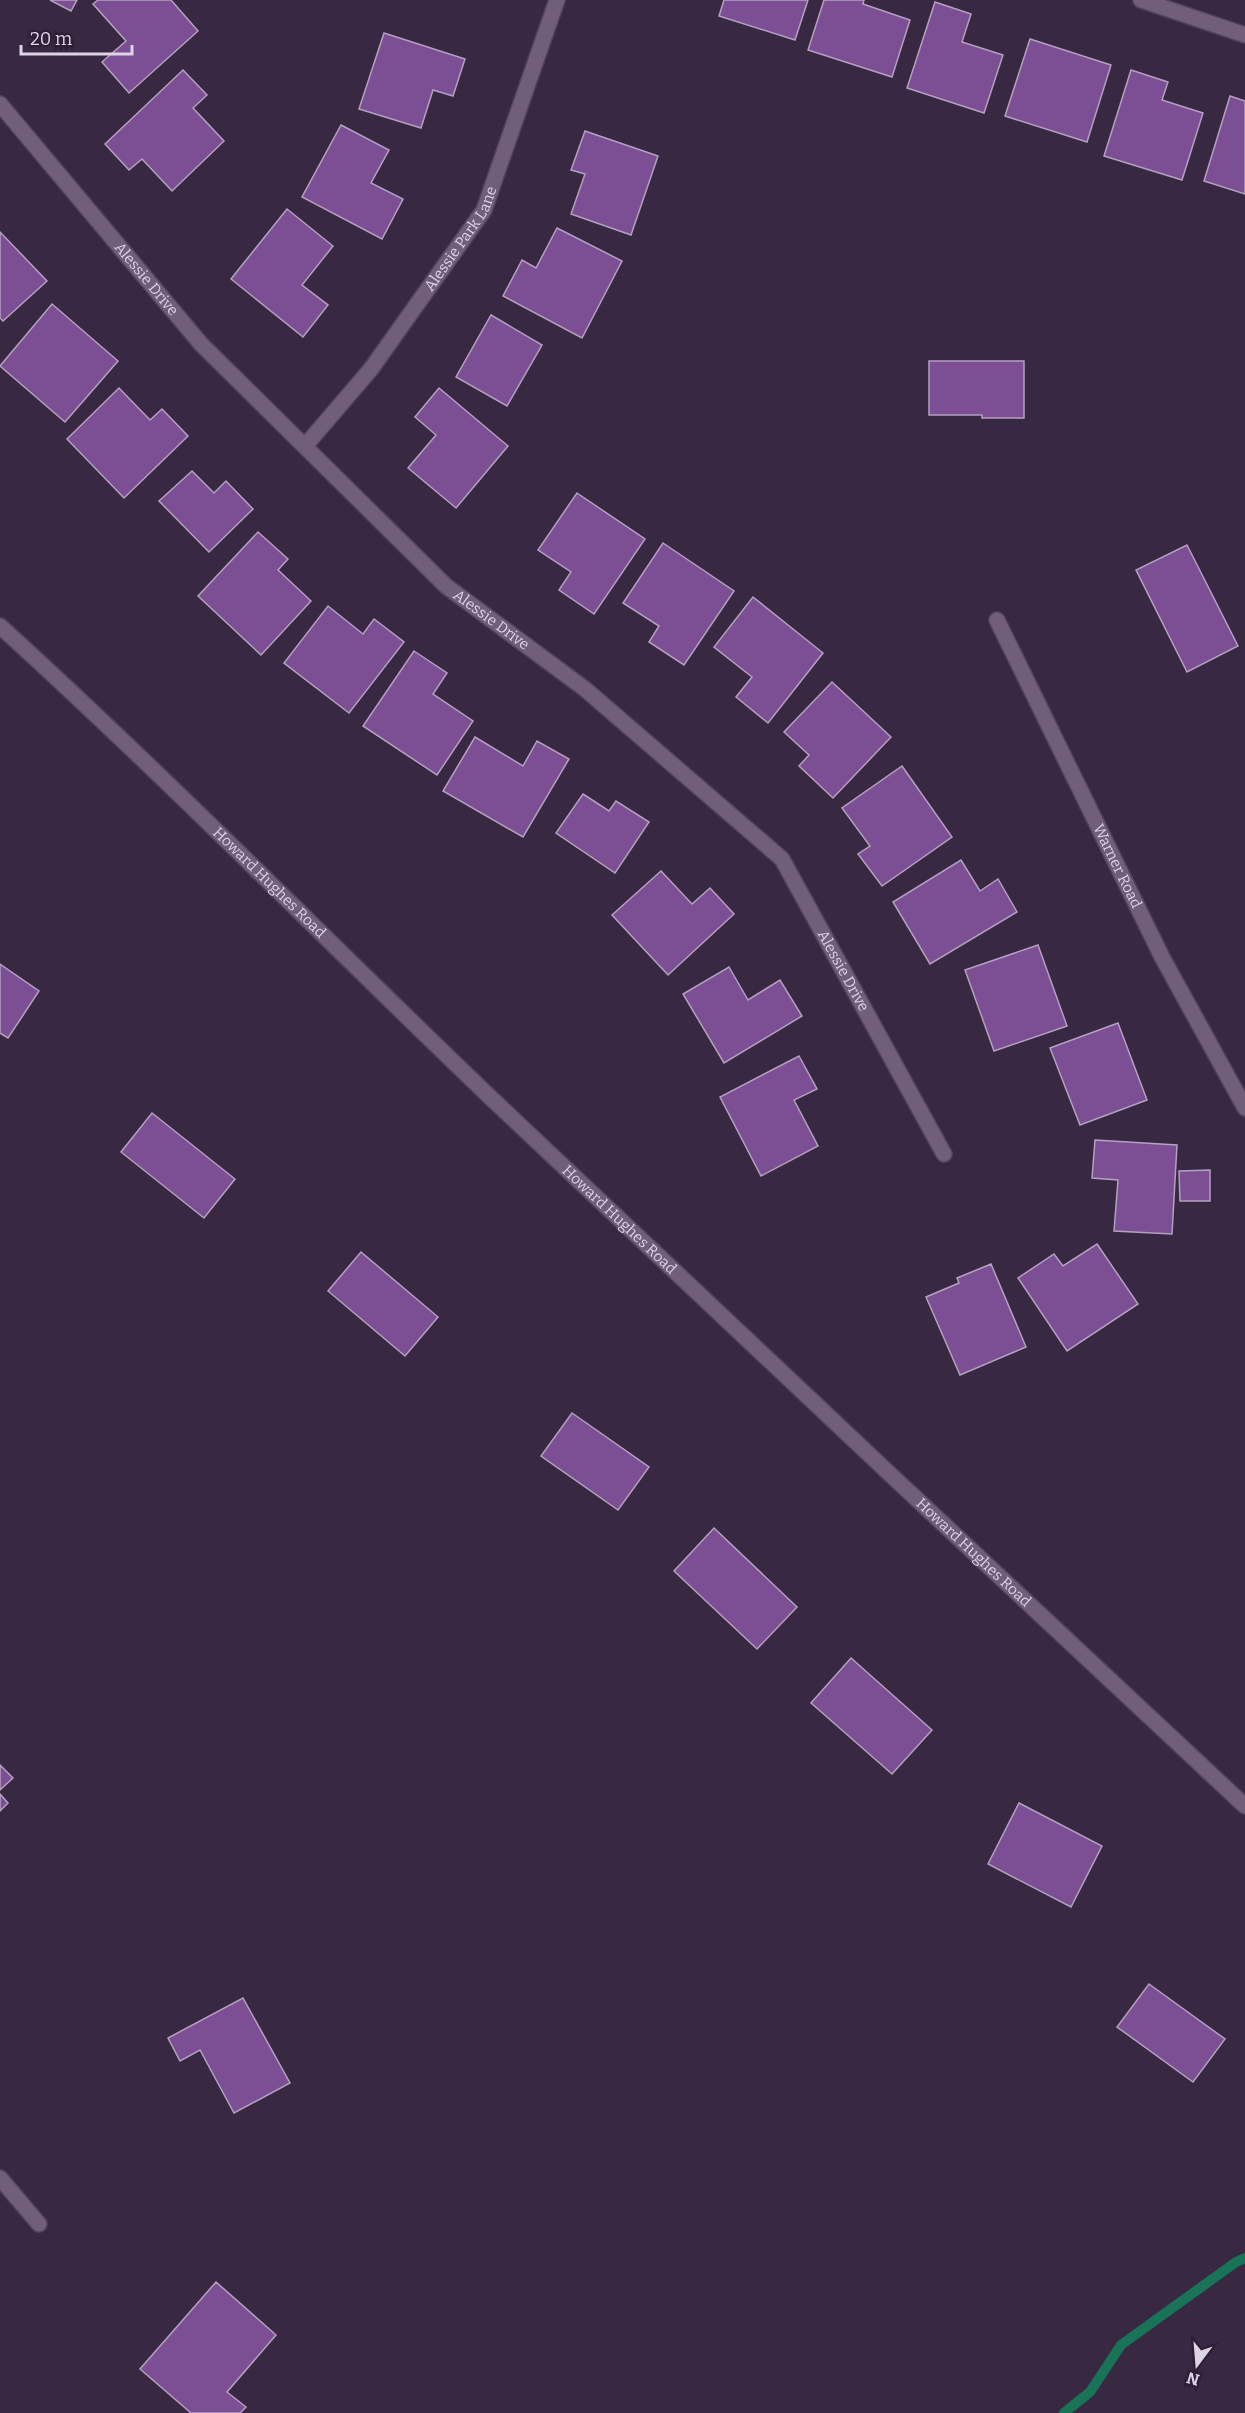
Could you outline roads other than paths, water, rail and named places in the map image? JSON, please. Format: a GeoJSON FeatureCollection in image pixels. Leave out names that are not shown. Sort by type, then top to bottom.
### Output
{"type":"FeatureCollection","features":[{"type":"Feature","properties":{"kind":"street","name":"Alessie Park Lane"},"geometry":{"type":"LineString","coordinates":[[305,446],[371,369],[484,210],[557,0]]}},
{"type":"Feature","properties":{"kind":"street"},"geometry":{"type":"LineString","coordinates":[[1142,0],[1245,35]]}},
{"type":"Feature","properties":{"kind":"street","name":"Alessie Drive"},"geometry":{"type":"LineString","coordinates":[[0,104],[201,344],[446,585],[585,689],[782,859],[944,1154]]}},
{"type":"Feature","properties":{"kind":"street","name":"Warner Road"},"geometry":{"type":"LineString","coordinates":[[997,620],[1162,957],[1245,1108]]}},
{"type":"Feature","properties":{"kind":"street","name":"Howard Hughes Road"},"geometry":{"type":"LineString","coordinates":[[0,626],[116,732],[488,1094],[898,1483],[1245,1806]]}},
{"type":"Feature","properties":{"kind":"street"},"geometry":{"type":"LineString","coordinates":[[0,2178],[39,2224]]}},
{"type":"Feature","properties":{"kind":"waterway"},"geometry":{"type":"LineString","coordinates":[[1064,2413],[1090,2392],[1121,2345],[1236,2262],[1245,2258]]}}]}
